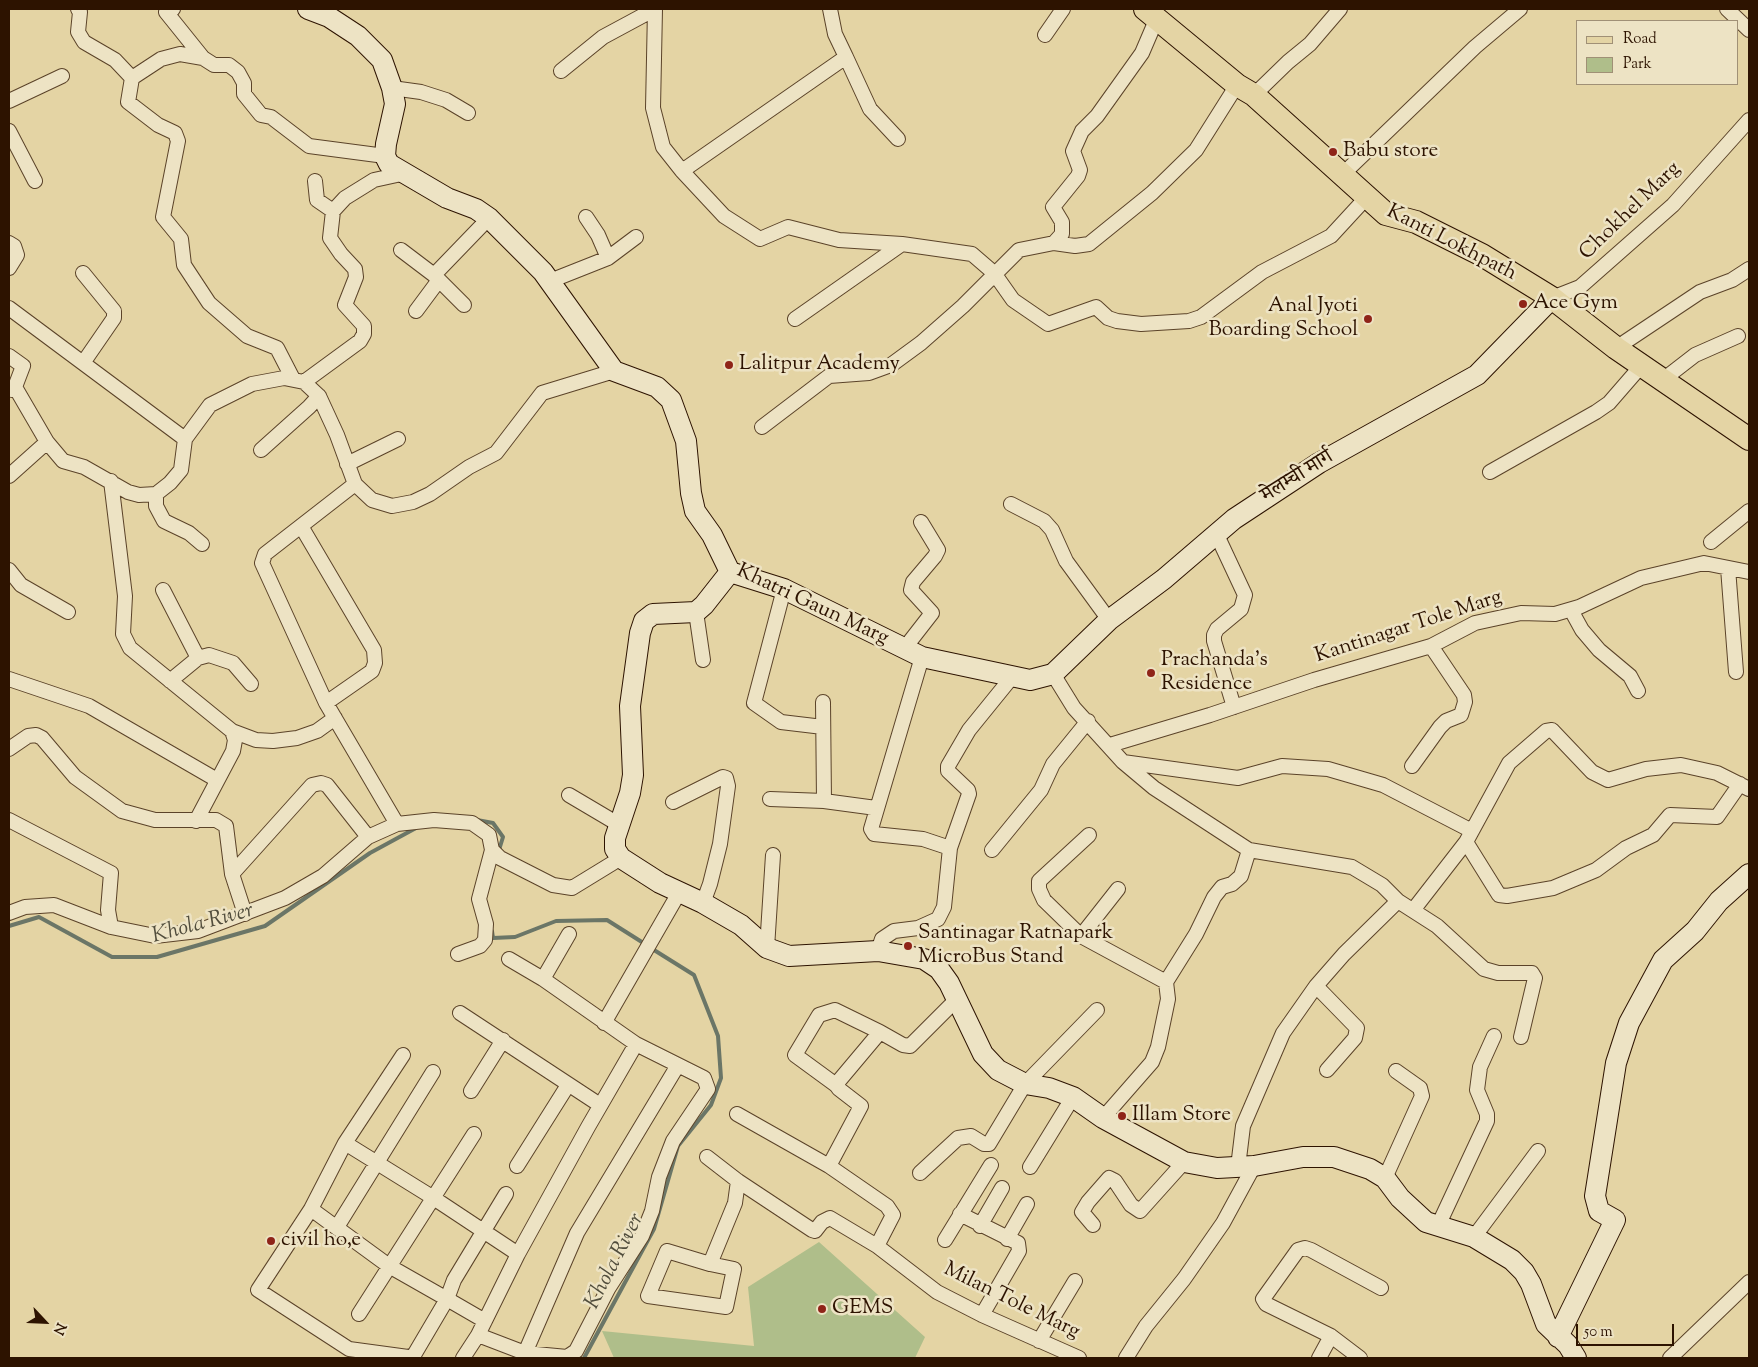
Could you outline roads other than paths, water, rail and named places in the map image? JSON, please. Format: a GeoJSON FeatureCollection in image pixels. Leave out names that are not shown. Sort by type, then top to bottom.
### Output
{"type":"FeatureCollection","features":[{"type":"Feature","properties":{"kind":"main road"},"geometry":{"type":"LineString","coordinates":[[308,9],[329,17],[358,36],[382,60],[392,88],[394,104],[385,156],[390,164],[447,198],[476,209],[489,218],[550,281],[624,374]]}},
{"type":"Feature","properties":{"kind":"main road","name":"Kanti Lokhpath"},"geometry":{"type":"LineString","coordinates":[[1151,13],[1246,90],[1386,214],[1416,222],[1482,255],[1552,298],[1616,348],[1664,379],[1749,439]]}},
{"type":"Feature","properties":{"kind":"main road","name":"मेलम्ची मार्ग"},"geometry":{"type":"LineString","coordinates":[[1053,674],[1109,620],[1164,579],[1216,533],[1274,491],[1319,463],[1476,375],[1552,298]]}},
{"type":"Feature","properties":{"kind":"main road","name":"Khatri Gaun Marg"},"geometry":{"type":"LineString","coordinates":[[624,374],[657,386],[671,400],[686,441],[691,493],[696,511],[712,535],[730,572],[784,589],[922,657],[1030,680],[1053,674]]}},
{"type":"Feature","properties":{"kind":"main road"},"geometry":{"type":"LineString","coordinates":[[730,572],[704,605],[696,612],[653,614],[644,621],[640,633],[630,706],[633,775],[630,793],[618,824],[615,849],[621,858],[660,883],[703,903],[740,925],[767,948],[789,956],[878,951],[924,960],[939,969],[958,998],[983,1054],[998,1070],[1025,1084],[1049,1088],[1073,1097],[1103,1118],[1184,1162],[1217,1168],[1246,1167],[1303,1157],[1334,1157],[1351,1162],[1385,1178],[1426,1222],[1474,1237],[1499,1250],[1524,1272],[1532,1284],[1546,1324],[1568,1345],[1576,1358]]}},
{"type":"Feature","properties":{"kind":"main road"},"geometry":{"type":"LineString","coordinates":[[1558,1337],[1615,1220],[1599,1211],[1595,1205],[1594,1196],[1616,1063],[1629,1023],[1663,960],[1695,931],[1719,901],[1749,874]]}},
{"type":"Feature","properties":{"kind":"street"},"geometry":{"type":"LineString","coordinates":[[78,9],[80,12],[78,32],[84,42],[115,60],[132,78]]}},
{"type":"Feature","properties":{"kind":"street"},"geometry":{"type":"LineString","coordinates":[[561,72],[603,37],[655,9],[653,108],[663,147],[682,171],[724,216],[760,239],[788,227],[838,240],[902,244],[972,254],[994,273],[1013,300],[1048,324],[1096,308],[1108,318],[1141,324],[1189,321],[1202,317],[1262,272],[1331,236],[1366,198]]}},
{"type":"Feature","properties":{"kind":"street"},"geometry":{"type":"LineString","coordinates":[[830,9],[834,34],[870,109],[898,139]]}},
{"type":"Feature","properties":{"kind":"street"},"geometry":{"type":"LineString","coordinates":[[1045,36],[1063,9]]}},
{"type":"Feature","properties":{"kind":"street"},"geometry":{"type":"LineString","coordinates":[[1343,174],[1475,48],[1520,9]]}},
{"type":"Feature","properties":{"kind":"street"},"geometry":{"type":"LineString","coordinates":[[1727,9],[1749,30]]}},
{"type":"Feature","properties":{"kind":"street"},"geometry":{"type":"LineString","coordinates":[[167,10],[203,58]]}},
{"type":"Feature","properties":{"kind":"street"},"geometry":{"type":"LineString","coordinates":[[762,427],[829,376],[869,373],[891,366],[956,312],[1019,250],[1054,243],[1075,246],[1089,244],[1152,193],[1196,150],[1246,90],[1288,62],[1310,44],[1337,10]]}},
{"type":"Feature","properties":{"kind":"street"},"geometry":{"type":"LineString","coordinates":[[1054,243],[1062,234],[1062,222],[1053,208],[1078,176],[1080,170],[1073,151],[1082,131],[1097,116],[1142,53],[1151,13]]}},
{"type":"Feature","properties":{"kind":"street"},"geometry":{"type":"LineString","coordinates":[[385,156],[309,146],[271,117],[261,115],[244,94],[244,83],[238,72],[229,65],[214,64],[203,58],[180,54],[161,59],[132,78],[128,102],[158,125],[175,133],[178,141],[163,217],[180,239],[184,265],[209,303],[248,336],[277,348],[299,381],[318,396],[355,484],[372,500],[392,506],[413,502],[430,494],[469,467],[496,453],[542,393],[624,374]]}},
{"type":"Feature","properties":{"kind":"street"},"geometry":{"type":"LineString","coordinates":[[682,171],[846,57]]}},
{"type":"Feature","properties":{"kind":"street"},"geometry":{"type":"LineString","coordinates":[[9,101],[62,76]]}},
{"type":"Feature","properties":{"kind":"street"},"geometry":{"type":"LineString","coordinates":[[392,88],[421,92],[446,100],[468,114]]}},
{"type":"Feature","properties":{"kind":"street","name":"Chokhel Marg"},"geometry":{"type":"LineString","coordinates":[[1552,298],[1580,287],[1673,205],[1738,130],[1749,120]]}},
{"type":"Feature","properties":{"kind":"street"},"geometry":{"type":"LineString","coordinates":[[9,131],[35,181]]}},
{"type":"Feature","properties":{"kind":"street"},"geometry":{"type":"LineString","coordinates":[[9,356],[22,366],[12,388],[47,442],[64,461],[84,467],[128,492],[139,495],[156,494],[170,483],[181,470],[185,439],[210,405],[252,384],[284,378],[299,381],[360,341],[364,334],[364,326],[344,305],[356,277],[355,269],[330,238],[333,211],[345,198],[374,180],[406,173]]}},
{"type":"Feature","properties":{"kind":"street"},"geometry":{"type":"LineString","coordinates":[[315,181],[317,200],[333,211]]}},
{"type":"Feature","properties":{"kind":"street"},"geometry":{"type":"LineString","coordinates":[[586,217],[598,235],[608,258]]}},
{"type":"Feature","properties":{"kind":"street"},"geometry":{"type":"LineString","coordinates":[[416,311],[436,278],[489,218]]}},
{"type":"Feature","properties":{"kind":"street"},"geometry":{"type":"LineString","coordinates":[[550,281],[608,258],[636,238]]}},
{"type":"Feature","properties":{"kind":"street"},"geometry":{"type":"LineString","coordinates":[[9,243],[14,246],[17,255],[11,264]]}},
{"type":"Feature","properties":{"kind":"street"},"geometry":{"type":"LineString","coordinates":[[795,319],[902,244]]}},
{"type":"Feature","properties":{"kind":"street"},"geometry":{"type":"LineString","coordinates":[[401,250],[436,278],[464,306]]}},
{"type":"Feature","properties":{"kind":"street"},"geometry":{"type":"LineString","coordinates":[[1616,348],[1700,292],[1732,280],[1749,269]]}},
{"type":"Feature","properties":{"kind":"street"},"geometry":{"type":"LineString","coordinates":[[83,273],[114,311],[114,318],[83,363]]}},
{"type":"Feature","properties":{"kind":"street"},"geometry":{"type":"LineString","coordinates":[[9,308],[185,439]]}},
{"type":"Feature","properties":{"kind":"street"},"geometry":{"type":"LineString","coordinates":[[1664,379],[1695,355],[1738,336]]}},
{"type":"Feature","properties":{"kind":"street"},"geometry":{"type":"LineString","coordinates":[[1490,472],[1609,403],[1642,365]]}},
{"type":"Feature","properties":{"kind":"street"},"geometry":{"type":"LineString","coordinates":[[260,450],[309,407],[318,396]]}},
{"type":"Feature","properties":{"kind":"street"},"geometry":{"type":"LineString","coordinates":[[347,464],[398,439]]}},
{"type":"Feature","properties":{"kind":"street"},"geometry":{"type":"LineString","coordinates":[[9,476],[47,442]]}},
{"type":"Feature","properties":{"kind":"street"},"geometry":{"type":"LineString","coordinates":[[111,481],[125,596],[122,634],[130,648],[232,731],[256,740],[273,741],[297,738],[317,731],[334,718]]}},
{"type":"Feature","properties":{"kind":"street"},"geometry":{"type":"LineString","coordinates":[[355,484],[265,554],[262,563],[326,703],[397,824]]}},
{"type":"Feature","properties":{"kind":"street"},"geometry":{"type":"LineString","coordinates":[[156,494],[156,506],[164,521],[189,533],[202,544]]}},
{"type":"Feature","properties":{"kind":"street"},"geometry":{"type":"LineString","coordinates":[[1011,504],[1044,521],[1052,530],[1066,561],[1109,620]]}},
{"type":"Feature","properties":{"kind":"street"},"geometry":{"type":"LineString","coordinates":[[1711,542],[1749,511]]}},
{"type":"Feature","properties":{"kind":"street"},"geometry":{"type":"LineString","coordinates":[[904,649],[932,613],[911,590],[912,582],[938,550],[921,522]]}},
{"type":"Feature","properties":{"kind":"street"},"geometry":{"type":"LineString","coordinates":[[301,526],[374,650],[375,663],[372,671],[326,703]]}},
{"type":"Feature","properties":{"kind":"street"},"geometry":{"type":"LineString","coordinates":[[1216,533],[1245,595],[1241,609],[1217,629],[1214,635],[1214,641],[1234,707]]}},
{"type":"Feature","properties":{"kind":"street","name":"Kantinagar Tole Marg"},"geometry":{"type":"LineString","coordinates":[[1110,745],[1314,680],[1431,646],[1475,623],[1521,613],[1555,614],[1571,610],[1641,578],[1704,563],[1749,572]]}},
{"type":"Feature","properties":{"kind":"street"},"geometry":{"type":"LineString","coordinates":[[1728,568],[1736,672]]}},
{"type":"Feature","properties":{"kind":"street"},"geometry":{"type":"LineString","coordinates":[[9,570],[20,585],[68,612]]}},
{"type":"Feature","properties":{"kind":"street"},"geometry":{"type":"LineString","coordinates":[[784,589],[754,703],[781,722],[823,727]]}},
{"type":"Feature","properties":{"kind":"street"},"geometry":{"type":"LineString","coordinates":[[163,590],[198,658]]}},
{"type":"Feature","properties":{"kind":"street"},"geometry":{"type":"LineString","coordinates":[[1571,610],[1582,630],[1599,650],[1630,676],[1638,691]]}},
{"type":"Feature","properties":{"kind":"street"},"geometry":{"type":"LineString","coordinates":[[696,612],[703,660]]}},
{"type":"Feature","properties":{"kind":"street"},"geometry":{"type":"LineString","coordinates":[[1412,766],[1440,727],[1446,721],[1461,715],[1465,702],[1464,695],[1431,646]]}},
{"type":"Feature","properties":{"kind":"street"},"geometry":{"type":"LineString","coordinates":[[170,681],[198,658],[209,655],[233,663],[251,684]]}},
{"type":"Feature","properties":{"kind":"street"},"geometry":{"type":"LineString","coordinates":[[922,657],[871,829],[874,834],[923,839],[950,848]]}},
{"type":"Feature","properties":{"kind":"street"},"geometry":{"type":"LineString","coordinates":[[1053,674],[1074,708],[1110,745],[1123,762],[1154,788],[1249,850],[1352,868],[1382,886],[1398,901],[1414,909],[1437,926],[1484,969],[1498,973],[1532,973],[1535,978],[1522,1037]]}},
{"type":"Feature","properties":{"kind":"street"},"geometry":{"type":"LineString","coordinates":[[878,951],[882,939],[894,930],[918,928],[938,919],[944,907],[950,848],[970,794],[948,771],[948,766],[969,730],[1012,677]]}},
{"type":"Feature","properties":{"kind":"street"},"geometry":{"type":"LineString","coordinates":[[9,679],[89,706],[217,780]]}},
{"type":"Feature","properties":{"kind":"street"},"geometry":{"type":"LineString","coordinates":[[823,702],[824,801]]}},
{"type":"Feature","properties":{"kind":"street"},"geometry":{"type":"LineString","coordinates":[[992,850],[1041,790],[1053,764],[1088,721]]}},
{"type":"Feature","properties":{"kind":"street"},"geometry":{"type":"LineString","coordinates":[[1123,762],[1238,778],[1282,766],[1328,769],[1383,785],[1469,836],[1499,895],[1507,896],[1545,889],[1596,870],[1626,848],[1653,835],[1670,815],[1717,817],[1745,787],[1718,773],[1681,765],[1646,769],[1608,780],[1592,772],[1552,730],[1546,731],[1509,763],[1469,836],[1414,909]]}},
{"type":"Feature","properties":{"kind":"street"},"geometry":{"type":"LineString","coordinates":[[196,821],[233,752],[235,740],[232,731]]}},
{"type":"Feature","properties":{"kind":"street"},"geometry":{"type":"LineString","coordinates":[[9,749],[28,736],[36,735],[42,738],[75,777],[122,811],[155,820],[216,820],[226,826],[232,874],[245,914]]}},
{"type":"Feature","properties":{"kind":"street"},"geometry":{"type":"LineString","coordinates":[[673,802],[723,776],[726,778],[728,786],[720,844],[703,903]]}},
{"type":"Feature","properties":{"kind":"street"},"geometry":{"type":"LineString","coordinates":[[232,874],[312,785],[321,783],[327,785],[368,837]]}},
{"type":"Feature","properties":{"kind":"street"},"geometry":{"type":"LineString","coordinates":[[569,795],[618,824]]}},
{"type":"Feature","properties":{"kind":"street"},"geometry":{"type":"LineString","coordinates":[[770,800],[824,801],[876,808]]}},
{"type":"Feature","properties":{"kind":"street"},"geometry":{"type":"LineString","coordinates":[[9,820],[111,873],[108,910],[111,927]]}},
{"type":"Feature","properties":{"kind":"street"},"geometry":{"type":"LineString","coordinates":[[9,913],[25,907],[54,905],[111,927],[155,936],[198,932],[285,898],[323,876],[368,837],[397,824],[434,820],[472,823],[489,835],[492,850],[479,900],[486,924],[485,940],[480,946],[458,954]]}},
{"type":"Feature","properties":{"kind":"street"},"geometry":{"type":"LineString","coordinates":[[1089,835],[1039,881],[1039,889],[1044,900],[1081,936],[1166,982]]}},
{"type":"Feature","properties":{"kind":"street"},"geometry":{"type":"LineString","coordinates":[[492,850],[500,858],[553,885],[572,888],[621,858]]}},
{"type":"Feature","properties":{"kind":"street"},"geometry":{"type":"LineString","coordinates":[[1103,1118],[1152,1062],[1160,1037],[1168,999],[1166,982],[1196,934],[1214,897],[1222,887],[1232,884],[1241,876],[1249,850]]}},
{"type":"Feature","properties":{"kind":"street"},"geometry":{"type":"LineString","coordinates":[[767,948],[772,855]]}},
{"type":"Feature","properties":{"kind":"street"},"geometry":{"type":"LineString","coordinates":[[1081,936],[1118,889]]}},
{"type":"Feature","properties":{"kind":"street"},"geometry":{"type":"LineString","coordinates":[[604,1023],[680,891]]}},
{"type":"Feature","properties":{"kind":"street"},"geometry":{"type":"LineString","coordinates":[[1126,1358],[1146,1326],[1184,1279],[1223,1223],[1246,1167],[1243,1126],[1283,1033],[1316,986],[1344,954],[1398,901]]}},
{"type":"Feature","properties":{"kind":"street"},"geometry":{"type":"LineString","coordinates":[[543,979],[569,934]]}},
{"type":"Feature","properties":{"kind":"street"},"geometry":{"type":"LineString","coordinates":[[478,1335],[525,1353],[567,1357],[576,1351],[608,1289],[642,1236],[652,1210],[659,1177],[674,1141],[708,1089],[704,1078],[636,1044],[543,979],[510,959]]}},
{"type":"Feature","properties":{"kind":"street"},"geometry":{"type":"LineString","coordinates":[[1316,986],[1357,1028],[1355,1038],[1327,1070]]}},
{"type":"Feature","properties":{"kind":"street"},"geometry":{"type":"LineString","coordinates":[[829,1166],[861,1106],[795,1055],[819,1015],[835,1010],[910,1046],[958,998]]}},
{"type":"Feature","properties":{"kind":"street"},"geometry":{"type":"LineString","coordinates":[[920,1173],[958,1138],[971,1136],[984,1144],[989,1144],[1025,1084],[1097,1010]]}},
{"type":"Feature","properties":{"kind":"street"},"geometry":{"type":"LineString","coordinates":[[460,1013],[600,1105]]}},
{"type":"Feature","properties":{"kind":"street"},"geometry":{"type":"LineString","coordinates":[[836,1085],[880,1032]]}},
{"type":"Feature","properties":{"kind":"street"},"geometry":{"type":"LineString","coordinates":[[1438,1226],[1487,1121],[1487,1114],[1477,1090],[1480,1067],[1494,1036]]}},
{"type":"Feature","properties":{"kind":"street"},"geometry":{"type":"LineString","coordinates":[[471,1091],[503,1040]]}},
{"type":"Feature","properties":{"kind":"street"},"geometry":{"type":"LineString","coordinates":[[463,1358],[478,1335],[518,1254],[600,1105],[636,1044]]}},
{"type":"Feature","properties":{"kind":"street"},"geometry":{"type":"LineString","coordinates":[[403,1055],[346,1143],[311,1209],[258,1290],[262,1295],[349,1349],[408,1357],[418,1352],[447,1300],[454,1280],[506,1194]]}},
{"type":"Feature","properties":{"kind":"street"},"geometry":{"type":"LineString","coordinates":[[525,1353],[577,1233],[678,1065]]}},
{"type":"Feature","properties":{"kind":"street"},"geometry":{"type":"LineString","coordinates":[[1385,1178],[1422,1096],[1420,1088],[1396,1071]]}},
{"type":"Feature","properties":{"kind":"street"},"geometry":{"type":"LineString","coordinates":[[337,1227],[433,1072]]}},
{"type":"Feature","properties":{"kind":"street"},"geometry":{"type":"LineString","coordinates":[[517,1166],[568,1084]]}},
{"type":"Feature","properties":{"kind":"street"},"geometry":{"type":"LineString","coordinates":[[1030,1167],[1073,1097]]}},
{"type":"Feature","properties":{"kind":"street"},"geometry":{"type":"LineString","coordinates":[[737,1114],[829,1166],[892,1210],[893,1215],[877,1246]]}},
{"type":"Feature","properties":{"kind":"street"},"geometry":{"type":"LineString","coordinates":[[359,1314],[474,1134]]}},
{"type":"Feature","properties":{"kind":"street"},"geometry":{"type":"LineString","coordinates":[[346,1143],[518,1254]]}},
{"type":"Feature","properties":{"kind":"street"},"geometry":{"type":"LineString","coordinates":[[1474,1237],[1538,1151]]}},
{"type":"Feature","properties":{"kind":"street"},"geometry":{"type":"LineString","coordinates":[[707,1157],[738,1181],[735,1203],[710,1264]]}},
{"type":"Feature","properties":{"kind":"street"},"geometry":{"type":"LineString","coordinates":[[1093,1225],[1082,1212],[1088,1202],[1110,1178],[1115,1181],[1131,1205],[1140,1211],[1184,1162]]}},
{"type":"Feature","properties":{"kind":"street"},"geometry":{"type":"LineString","coordinates":[[945,1240],[991,1165]]}},
{"type":"Feature","properties":{"kind":"street","name":"Milan Tole Marg"},"geometry":{"type":"LineString","coordinates":[[738,1181],[812,1230],[815,1231],[828,1218],[841,1224],[877,1246],[937,1292],[1039,1342],[1079,1358]]}},
{"type":"Feature","properties":{"kind":"street"},"geometry":{"type":"LineString","coordinates":[[980,1226],[1002,1188]]}},
{"type":"Feature","properties":{"kind":"street"},"geometry":{"type":"LineString","coordinates":[[1007,1239],[1027,1204]]}},
{"type":"Feature","properties":{"kind":"street"},"geometry":{"type":"LineString","coordinates":[[311,1209],[389,1266],[485,1321]]}},
{"type":"Feature","properties":{"kind":"street"},"geometry":{"type":"LineString","coordinates":[[960,1214],[1018,1244],[1019,1251],[982,1315]]}},
{"type":"Feature","properties":{"kind":"street"},"geometry":{"type":"LineString","coordinates":[[1360,1358],[1331,1336],[1266,1304],[1262,1299],[1298,1250],[1305,1248],[1382,1288]]}},
{"type":"Feature","properties":{"kind":"street"},"geometry":{"type":"LineString","coordinates":[[667,1250],[710,1264],[734,1269],[726,1306],[648,1296],[667,1250]]}},
{"type":"Feature","properties":{"kind":"street"},"geometry":{"type":"LineString","coordinates":[[1039,1342],[1075,1281]]}},
{"type":"Feature","properties":{"kind":"street"},"geometry":{"type":"LineString","coordinates":[[1670,1358],[1749,1282]]}},
{"type":"Feature","properties":{"kind":"street"},"geometry":{"type":"LineString","coordinates":[[1319,1358],[1331,1336]]}},
{"type":"Feature","properties":{"kind":"waterway","name":"Khola River"},"geometry":{"type":"LineString","coordinates":[[477,820],[493,823],[503,837],[499,850]]}},
{"type":"Feature","properties":{"kind":"waterway","name":"Khola River"},"geometry":{"type":"LineString","coordinates":[[9,926],[39,917],[112,957],[157,957],[265,926],[370,853],[416,828]]}},
{"type":"Feature","properties":{"kind":"waterway","name":"Khola River"},"geometry":{"type":"LineString","coordinates":[[492,931],[493,938],[515,937],[556,921],[607,920],[645,944]]}},
{"type":"Feature","properties":{"kind":"waterway","name":"Khola River"},"geometry":{"type":"LineString","coordinates":[[584,1358],[654,1229],[678,1146],[711,1105],[721,1078],[718,1036],[694,975],[654,950]]}},
{"type":"Feature","properties":{"kind":"place","name":"Babu store"},"geometry":{"type":"Point","coordinates":[1333,152]}},
{"type":"Feature","properties":{"kind":"place","name":"Ace Gym"},"geometry":{"type":"Point","coordinates":[1523,304]}},
{"type":"Feature","properties":{"kind":"place","name":"Anal Jyoti Boarding School"},"geometry":{"type":"Point","coordinates":[1368,319]}},
{"type":"Feature","properties":{"kind":"place","name":"Lalitpur Academy"},"geometry":{"type":"Point","coordinates":[729,365]}},
{"type":"Feature","properties":{"kind":"place","name":"Prachanda's Residence"},"geometry":{"type":"Point","coordinates":[1151,673]}},
{"type":"Feature","properties":{"kind":"place","name":"Santinagar Ratnapark MicroBus Stand"},"geometry":{"type":"Point","coordinates":[908,946]}},
{"type":"Feature","properties":{"kind":"place","name":"Illam Store"},"geometry":{"type":"Point","coordinates":[1122,1116]}},
{"type":"Feature","properties":{"kind":"place","name":"civil ho,e"},"geometry":{"type":"Point","coordinates":[271,1241]}},
{"type":"Feature","properties":{"kind":"place","name":"GEMS"},"geometry":{"type":"Point","coordinates":[822,1309]}}]}
